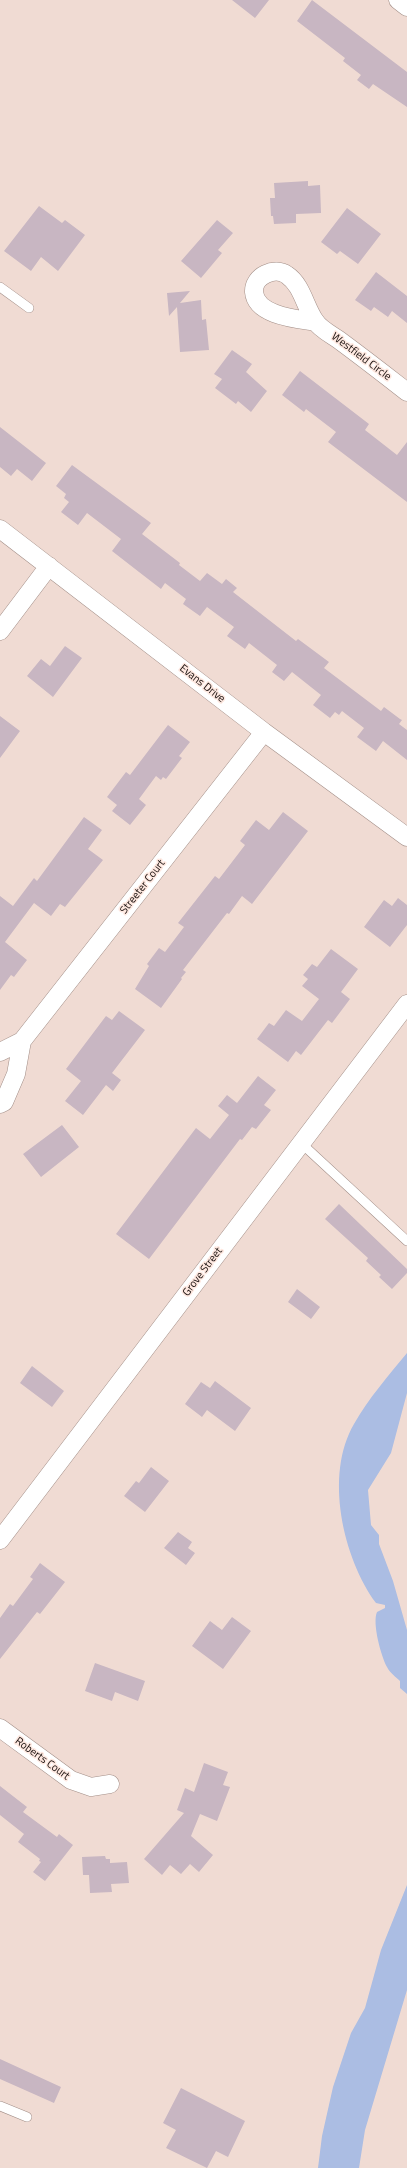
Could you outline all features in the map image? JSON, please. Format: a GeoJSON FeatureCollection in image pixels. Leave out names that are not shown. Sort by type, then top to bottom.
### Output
{"type":"FeatureCollection","features":[{"type":"Feature","properties":{"kind":"street"},"geometry":{"type":"LineString","coordinates":[[398,0],[407,7]]}},
{"type":"Feature","properties":{"kind":"street","name":"Westfield Circle"},"geometry":{"type":"LineString","coordinates":[[316,322],[407,392]]}},
{"type":"Feature","properties":{"kind":"street","name":"Evans Drive"},"geometry":{"type":"LineString","coordinates":[[0,529],[264,732],[407,836]]}},
{"type":"Feature","properties":{"kind":"street"},"geometry":{"type":"LineString","coordinates":[[0,631],[49,566]]}},
{"type":"Feature","properties":{"kind":"street","name":"Streeter Court"},"geometry":{"type":"LineString","coordinates":[[0,1052],[22,1041],[264,732]]}},
{"type":"Feature","properties":{"kind":"street","name":"Grove Street"},"geometry":{"type":"LineString","coordinates":[[0,1540],[407,1004]]}},
{"type":"Feature","properties":{"kind":"street","name":"Streeter Court"},"geometry":{"type":"LineString","coordinates":[[0,1104],[4,1102],[16,1074],[22,1041]]}},
{"type":"Feature","properties":{"kind":"street","name":"Roberts Court"},"geometry":{"type":"LineString","coordinates":[[0,1728],[78,1784],[98,1787],[110,1784]]}},
{"type":"Feature","properties":{"kind":"lane"},"geometry":{"type":"LineString","coordinates":[[0,287],[29,308]]}},
{"type":"Feature","properties":{"kind":"lane"},"geometry":{"type":"LineString","coordinates":[[301,1143],[407,1241]]}},
{"type":"Feature","properties":{"kind":"lane"},"geometry":{"type":"LineString","coordinates":[[0,2106],[26,2117]]}},
{"type":"Feature","properties":{"kind":"water"},"geometry":{"type":"Polygon","coordinates":[[[407,1353],[407,1393],[391,1453],[368,1490],[371,1525],[379,1535],[379,1544],[393,1581],[407,1630],[407,1694],[400,1688],[400,1681],[388,1669],[382,1655],[376,1631],[376,1617],[377,1612],[385,1608],[385,1605],[376,1603],[364,1584],[354,1563],[341,1516],[339,1491],[340,1467],[345,1444],[354,1424],[372,1396],[407,1353]]]}},
{"type":"Feature","properties":{"kind":"water"},"geometry":{"type":"Polygon","coordinates":[[[407,1885],[407,1990],[365,2130],[359,2168],[318,2168],[322,2136],[333,2087],[351,2033],[365,2008],[381,1950],[407,1885]]]}},
{"type":"Feature","properties":{"kind":"building"},"geometry":{"type":"Polygon","coordinates":[[[232,0],[269,0],[255,18],[232,0]]]}},
{"type":"Feature","properties":{"kind":"building"},"geometry":{"type":"Polygon","coordinates":[[[312,0],[407,72],[407,107],[373,84],[369,89],[357,80],[361,75],[343,61],[345,58],[297,21],[312,0]]]}},
{"type":"Feature","properties":{"kind":"building"},"geometry":{"type":"Polygon","coordinates":[[[308,181],[308,186],[320,185],[321,213],[296,214],[296,223],[274,224],[273,216],[271,216],[270,198],[275,198],[274,183],[308,181]]]}},
{"type":"Feature","properties":{"kind":"building"},"geometry":{"type":"Polygon","coordinates":[[[39,206],[62,223],[65,220],[85,235],[58,271],[41,257],[31,271],[4,251],[39,206]]]}},
{"type":"Feature","properties":{"kind":"building"},"geometry":{"type":"Polygon","coordinates":[[[347,208],[381,234],[358,264],[340,251],[337,254],[321,242],[347,208]]]}},
{"type":"Feature","properties":{"kind":"building"},"geometry":{"type":"Polygon","coordinates":[[[217,220],[233,233],[218,250],[222,253],[201,278],[181,261],[217,220]]]}},
{"type":"Feature","properties":{"kind":"building"},"geometry":{"type":"Polygon","coordinates":[[[376,272],[407,296],[407,323],[392,311],[388,317],[374,307],[371,311],[355,300],[376,272]]]}},
{"type":"Feature","properties":{"kind":"building"},"geometry":{"type":"Polygon","coordinates":[[[190,291],[180,303],[201,300],[202,320],[206,319],[209,350],[180,352],[177,307],[169,316],[167,293],[190,291]]]}},
{"type":"Feature","properties":{"kind":"building"},"geometry":{"type":"Polygon","coordinates":[[[232,350],[252,364],[246,372],[267,391],[251,412],[238,401],[236,404],[215,388],[222,379],[214,374],[232,350]]]}},
{"type":"Feature","properties":{"kind":"building"},"geometry":{"type":"Polygon","coordinates":[[[300,371],[369,424],[365,430],[397,455],[407,442],[407,502],[328,442],[336,432],[306,409],[304,412],[282,395],[300,371]]]}},
{"type":"Feature","properties":{"kind":"building"},"geometry":{"type":"Polygon","coordinates":[[[0,427],[46,463],[32,481],[17,469],[11,476],[0,467],[0,427]]]}},
{"type":"Feature","properties":{"kind":"building"},"geometry":{"type":"Polygon","coordinates":[[[72,465],[151,523],[142,534],[180,563],[179,565],[200,581],[207,573],[222,584],[226,579],[237,588],[233,592],[296,641],[298,639],[329,662],[324,668],[381,711],[384,707],[402,720],[399,724],[407,730],[407,760],[383,741],[376,751],[357,737],[364,728],[342,711],[339,715],[335,712],[330,718],[313,705],[321,695],[292,672],[284,681],[272,672],[277,665],[249,643],[245,649],[227,636],[234,627],[207,607],[200,616],[183,604],[186,599],[165,583],[161,589],[112,551],[121,539],[87,513],[78,525],[61,512],[69,502],[64,498],[66,494],[56,486],[72,465]]]}},
{"type":"Feature","properties":{"kind":"building"},"geometry":{"type":"Polygon","coordinates":[[[65,646],[82,658],[53,697],[27,676],[41,659],[50,666],[65,646]]]}},
{"type":"Feature","properties":{"kind":"building"},"geometry":{"type":"Polygon","coordinates":[[[0,716],[20,731],[0,758],[0,716]]]}},
{"type":"Feature","properties":{"kind":"building"},"geometry":{"type":"Polygon","coordinates":[[[168,725],[190,742],[179,756],[182,758],[166,779],[163,777],[161,780],[156,776],[139,799],[146,805],[130,825],[112,811],[117,805],[107,797],[126,772],[130,775],[168,725]]]}},
{"type":"Feature","properties":{"kind":"building"},"geometry":{"type":"Polygon","coordinates":[[[283,812],[308,831],[252,904],[242,896],[229,914],[227,913],[183,970],[186,972],[181,978],[182,979],[161,1008],[135,989],[149,966],[147,964],[159,948],[165,952],[184,927],[178,923],[215,876],[219,879],[245,845],[240,841],[256,820],[269,830],[283,812]]]}},
{"type":"Feature","properties":{"kind":"building"},"geometry":{"type":"Polygon","coordinates":[[[84,817],[102,830],[88,849],[103,860],[65,907],[60,904],[51,916],[34,903],[5,942],[27,960],[14,977],[11,975],[0,990],[0,896],[13,906],[34,878],[37,881],[84,817]]]}},
{"type":"Feature","properties":{"kind":"building"},"geometry":{"type":"Polygon","coordinates":[[[398,898],[407,905],[407,925],[390,947],[364,927],[384,900],[392,906],[398,898]]]}},
{"type":"Feature","properties":{"kind":"building"},"geometry":{"type":"Polygon","coordinates":[[[331,949],[358,969],[341,992],[350,999],[332,1023],[328,1020],[301,1055],[296,1051],[288,1062],[257,1039],[269,1023],[274,1026],[286,1010],[302,1021],[319,999],[302,986],[308,979],[303,975],[312,964],[317,967],[331,949]]]}},
{"type":"Feature","properties":{"kind":"building"},"geometry":{"type":"Polygon","coordinates":[[[119,1011],[145,1030],[112,1073],[121,1080],[113,1091],[106,1085],[83,1115],[65,1101],[81,1081],[66,1069],[106,1016],[112,1020],[119,1011]]]}},
{"type":"Feature","properties":{"kind":"building"},"geometry":{"type":"Polygon","coordinates":[[[258,1076],[276,1090],[264,1105],[271,1110],[256,1129],[252,1127],[242,1140],[240,1139],[149,1259],[116,1234],[196,1128],[210,1139],[229,1115],[218,1106],[227,1095],[237,1103],[258,1076]]]}},
{"type":"Feature","properties":{"kind":"building"},"geometry":{"type":"Polygon","coordinates":[[[62,1125],[79,1147],[41,1177],[23,1154],[62,1125]]]}},
{"type":"Feature","properties":{"kind":"building"},"geometry":{"type":"Polygon","coordinates":[[[339,1204],[407,1269],[407,1273],[392,1289],[379,1277],[381,1275],[366,1261],[368,1258],[325,1219],[339,1204]]]}},
{"type":"Feature","properties":{"kind":"building"},"geometry":{"type":"Polygon","coordinates":[[[297,1289],[320,1307],[311,1319],[288,1302],[297,1289]]]}},
{"type":"Feature","properties":{"kind":"building"},"geometry":{"type":"Polygon","coordinates":[[[32,1366],[64,1391],[52,1407],[20,1383],[32,1366]]]}},
{"type":"Feature","properties":{"kind":"building"},"geometry":{"type":"Polygon","coordinates":[[[215,1381],[251,1408],[235,1431],[207,1410],[202,1417],[185,1404],[201,1382],[210,1388],[215,1381]]]}},
{"type":"Feature","properties":{"kind":"building"},"geometry":{"type":"Polygon","coordinates":[[[151,1467],[169,1481],[145,1512],[124,1496],[136,1481],[139,1483],[151,1467]]]}},
{"type":"Feature","properties":{"kind":"building"},"geometry":{"type":"Polygon","coordinates":[[[178,1532],[192,1542],[188,1548],[195,1553],[186,1565],[164,1548],[178,1532]]]}},
{"type":"Feature","properties":{"kind":"building"},"geometry":{"type":"Polygon","coordinates":[[[40,1563],[65,1582],[40,1614],[37,1612],[0,1659],[0,1618],[10,1604],[13,1606],[33,1579],[30,1577],[40,1563]]]}},
{"type":"Feature","properties":{"kind":"building"},"geometry":{"type":"Polygon","coordinates":[[[232,1617],[251,1631],[223,1669],[192,1646],[210,1621],[222,1630],[232,1617]]]}},
{"type":"Feature","properties":{"kind":"building"},"geometry":{"type":"Polygon","coordinates":[[[95,1663],[145,1681],[138,1701],[115,1692],[112,1701],[85,1691],[95,1663]]]}},
{"type":"Feature","properties":{"kind":"building"},"geometry":{"type":"Polygon","coordinates":[[[204,1763],[228,1772],[223,1785],[230,1787],[217,1821],[200,1814],[191,1836],[213,1855],[199,1872],[190,1864],[181,1874],[170,1865],[162,1875],[144,1859],[184,1813],[177,1810],[185,1788],[194,1792],[204,1763]]]}},
{"type":"Feature","properties":{"kind":"building"},"geometry":{"type":"Polygon","coordinates":[[[0,1786],[27,1807],[23,1812],[57,1837],[59,1834],[73,1845],[45,1881],[33,1872],[41,1862],[39,1861],[40,1859],[18,1842],[24,1834],[0,1815],[0,1786]]]}},
{"type":"Feature","properties":{"kind":"building"},"geometry":{"type":"Polygon","coordinates":[[[105,1856],[106,1859],[110,1859],[110,1863],[127,1862],[129,1883],[111,1884],[112,1892],[90,1893],[89,1875],[83,1875],[82,1857],[105,1856]]]}},
{"type":"Feature","properties":{"kind":"building"},"geometry":{"type":"Polygon","coordinates":[[[0,2059],[61,2087],[54,2103],[0,2079],[0,2059]]]}},
{"type":"Feature","properties":{"kind":"building"},"geometry":{"type":"Polygon","coordinates":[[[181,2088],[245,2121],[228,2157],[216,2151],[207,2168],[166,2148],[176,2130],[163,2123],[181,2088]]]}}]}
